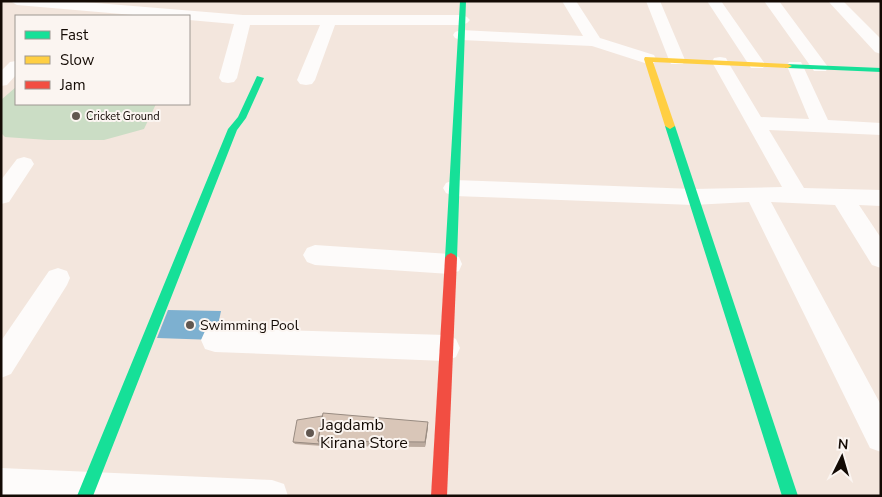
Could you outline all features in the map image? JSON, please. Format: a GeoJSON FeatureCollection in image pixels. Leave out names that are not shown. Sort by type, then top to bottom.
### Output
{"type":"FeatureCollection","features":[{"type":"Feature","properties":{"kind":"street"},"geometry":{"type":"LineString","coordinates":[[439,496],[463,1]]}},
{"type":"Feature","properties":{"kind":"street"},"geometry":{"type":"LineString","coordinates":[[569,1],[594,41]]}},
{"type":"Feature","properties":{"kind":"street"},"geometry":{"type":"LineString","coordinates":[[653,1],[677,60]]}},
{"type":"Feature","properties":{"kind":"street"},"geometry":{"type":"LineString","coordinates":[[714,1],[757,64]]}},
{"type":"Feature","properties":{"kind":"street"},"geometry":{"type":"LineString","coordinates":[[771,1],[820,67]]}},
{"type":"Feature","properties":{"kind":"street"},"geometry":{"type":"LineString","coordinates":[[834,1],[881,49]]}},
{"type":"Feature","properties":{"kind":"street"},"geometry":{"type":"LineString","coordinates":[[10,2],[72,11],[166,7],[243,20],[329,20],[461,27],[594,41],[648,59],[881,70]]}},
{"type":"Feature","properties":{"kind":"street"},"geometry":{"type":"LineString","coordinates":[[228,78],[243,20]]}},
{"type":"Feature","properties":{"kind":"street"},"geometry":{"type":"LineString","coordinates":[[306,80],[329,20]]}},
{"type":"Feature","properties":{"kind":"street"},"geometry":{"type":"LineString","coordinates":[[648,59],[790,496]]}},
{"type":"Feature","properties":{"kind":"street"},"geometry":{"type":"LineString","coordinates":[[720,62],[797,195]]}},
{"type":"Feature","properties":{"kind":"street"},"geometry":{"type":"LineString","coordinates":[[795,66],[822,126]]}},
{"type":"Feature","properties":{"kind":"street"},"geometry":{"type":"LineString","coordinates":[[1,81],[15,67]]}},
{"type":"Feature","properties":{"kind":"street"},"geometry":{"type":"LineString","coordinates":[[86,492],[234,129],[242,118],[260,78]]}},
{"type":"Feature","properties":{"kind":"street"},"geometry":{"type":"LineString","coordinates":[[755,123],[881,129]]}},
{"type":"Feature","properties":{"kind":"street"},"geometry":{"type":"LineString","coordinates":[[1,196],[24,164]]}},
{"type":"Feature","properties":{"kind":"street"},"geometry":{"type":"LineString","coordinates":[[780,166],[831,196],[881,258]]}},
{"type":"Feature","properties":{"kind":"street"},"geometry":{"type":"LineString","coordinates":[[454,188],[693,197],[756,194],[881,198]]}},
{"type":"Feature","properties":{"kind":"street"},"geometry":{"type":"LineString","coordinates":[[756,194],[881,437]]}},
{"type":"Feature","properties":{"kind":"street"},"geometry":{"type":"LineString","coordinates":[[315,255],[450,264]]}},
{"type":"Feature","properties":{"kind":"street"},"geometry":{"type":"LineString","coordinates":[[1,365],[58,278]]}},
{"type":"Feature","properties":{"kind":"street"},"geometry":{"type":"LineString","coordinates":[[215,340],[446,348]]}},
{"type":"Feature","properties":{"kind":"street"},"geometry":{"type":"LineString","coordinates":[[1,484],[86,492],[272,496]]}},
{"type":"Feature","properties":{"kind":"green space","name":"Cricket Ground"},"geometry":{"type":"Polygon","coordinates":[[[15,88],[15,105],[156,105],[144,129],[104,140],[48,140],[5,137],[1,133],[1,100],[15,88]]]}},
{"type":"Feature","properties":{"kind":"water","name":"Swimming Pool"},"geometry":{"type":"Polygon","coordinates":[[[168,310],[221,311],[215,340],[157,338],[168,310]]]}},
{"type":"Feature","properties":{"kind":"building"},"geometry":{"type":"Polygon","coordinates":[[[323,413],[428,422],[425,442],[318,441],[323,413]]]}},
{"type":"Feature","properties":{"kind":"building","name":"Jagdamb Kirana Store"},"geometry":{"type":"Polygon","coordinates":[[[322,416],[318,441],[320,444],[293,442],[297,420],[322,416]]]}},
{"type":"Feature","properties":{"kind":"traffic: fast"},"geometry":{"type":"LineString","coordinates":[[451,258],[463,1]]}},
{"type":"Feature","properties":{"kind":"traffic: fast"},"geometry":{"type":"LineString","coordinates":[[788,66],[881,70]]}},
{"type":"Feature","properties":{"kind":"traffic: fast"},"geometry":{"type":"LineString","coordinates":[[85,496],[233,129],[242,118],[260,78]]}},
{"type":"Feature","properties":{"kind":"traffic: fast"},"geometry":{"type":"LineString","coordinates":[[670,126],[790,496]]}},
{"type":"Feature","properties":{"kind":"traffic: slow"},"geometry":{"type":"LineString","coordinates":[[670,126],[648,59],[788,66]]}},
{"type":"Feature","properties":{"kind":"traffic: jam"},"geometry":{"type":"LineString","coordinates":[[439,496],[451,258]]}},
{"type":"Feature","properties":{"kind":"place","name":"Cricket Ground"},"geometry":{"type":"Point","coordinates":[76,116]}},
{"type":"Feature","properties":{"kind":"place","name":"Swimming Pool"},"geometry":{"type":"Point","coordinates":[190,325]}},
{"type":"Feature","properties":{"kind":"place","name":"Jagdamb Kirana Store"},"geometry":{"type":"Point","coordinates":[310,433]}}]}
